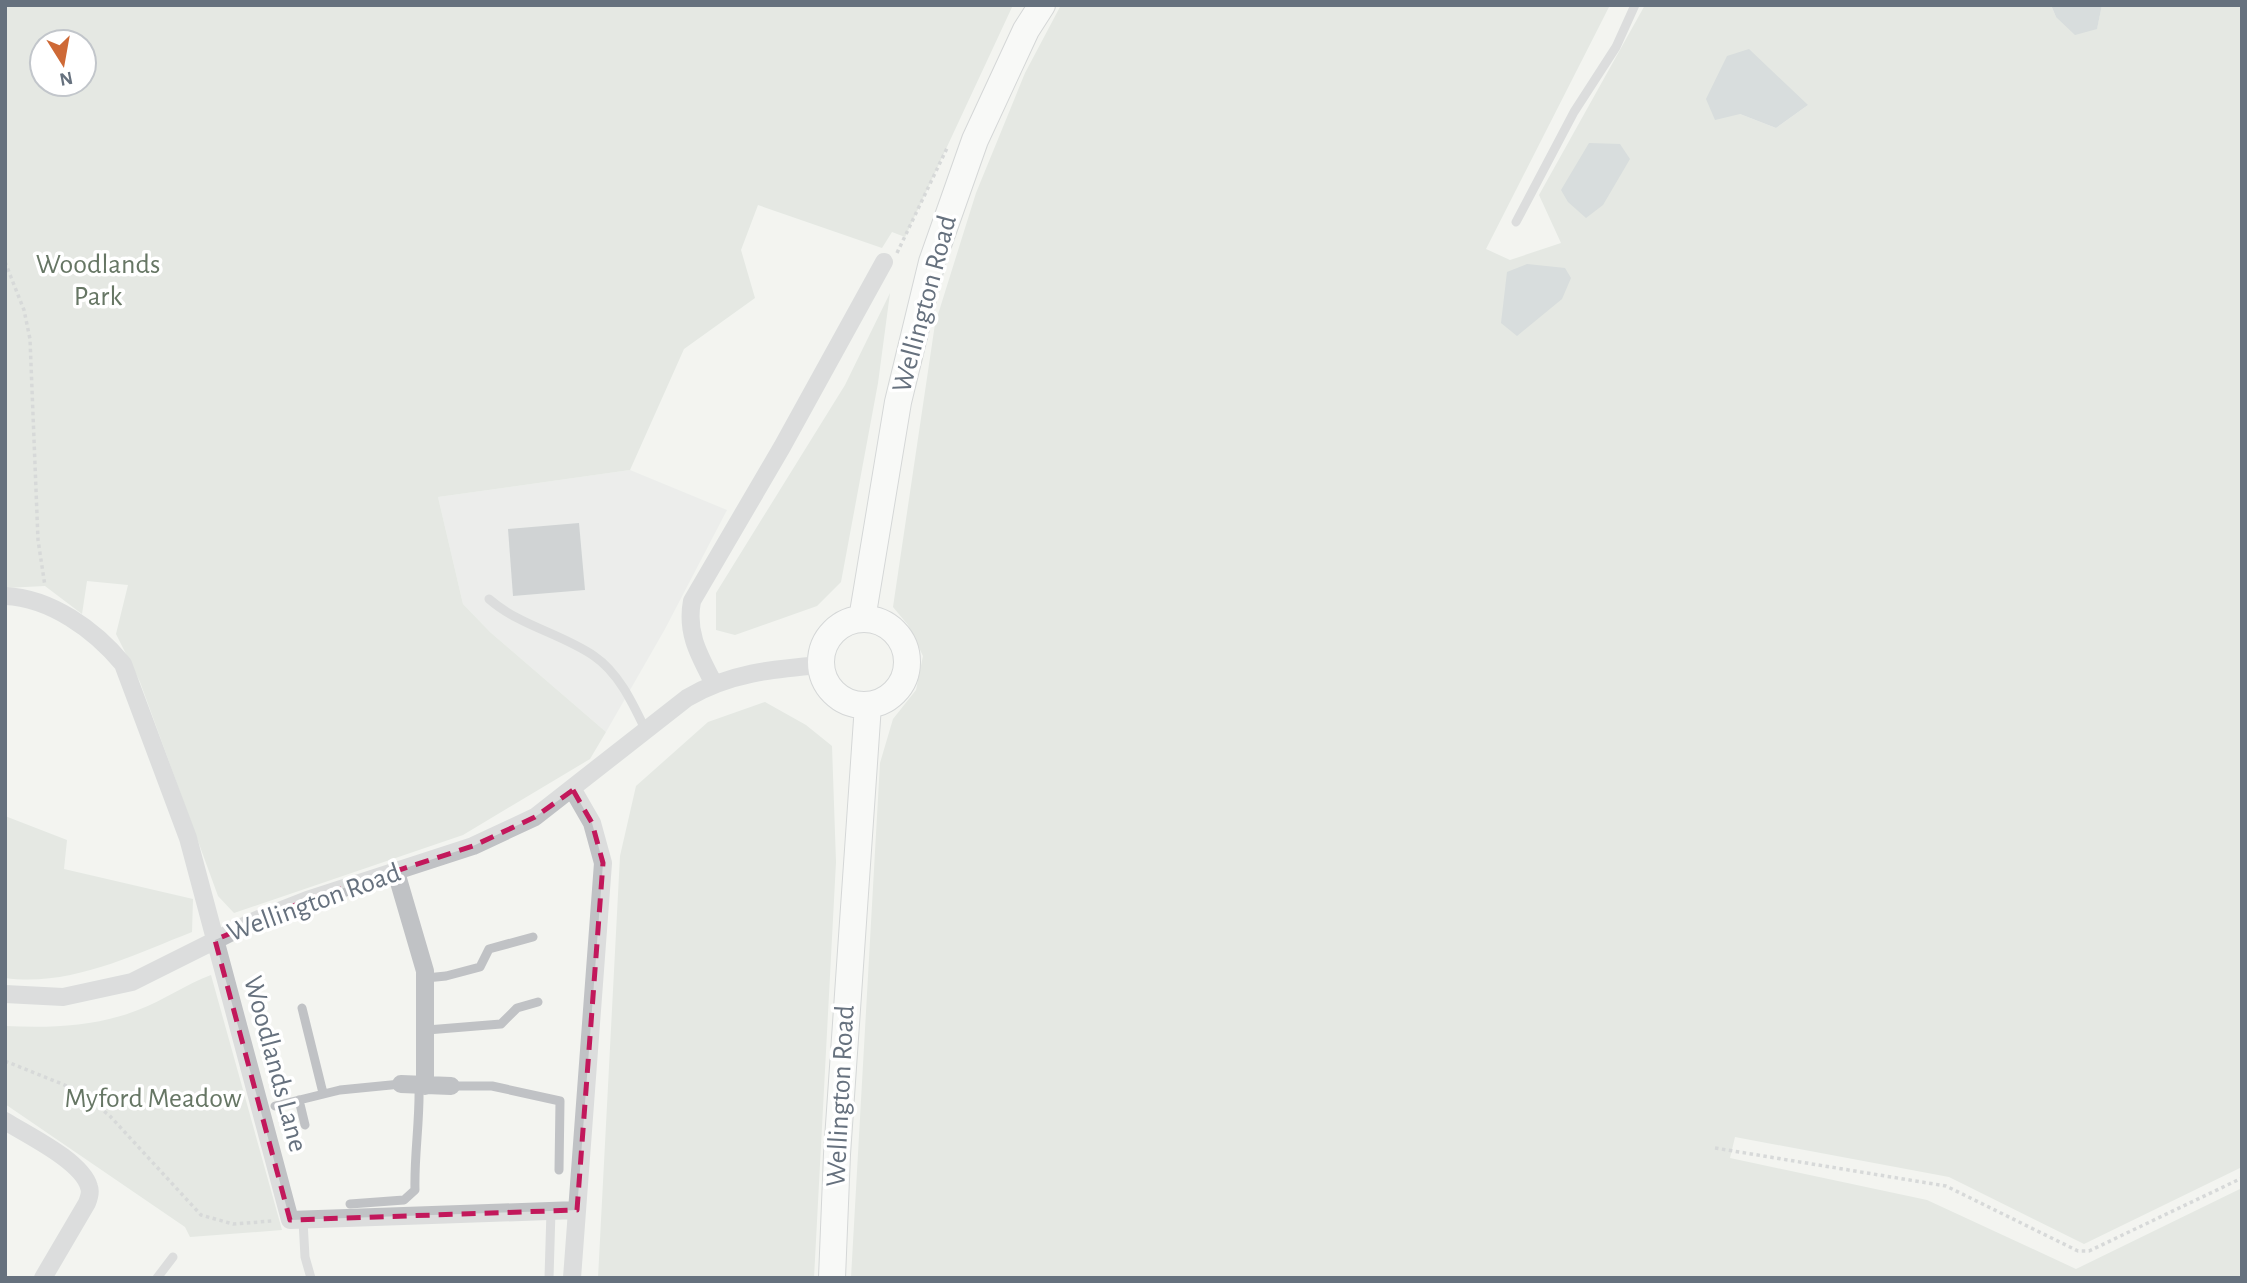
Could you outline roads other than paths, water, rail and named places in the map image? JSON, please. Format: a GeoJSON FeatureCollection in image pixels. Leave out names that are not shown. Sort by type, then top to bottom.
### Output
{"type":"FeatureCollection","features":[{"type":"Feature","properties":{"kind":"main road","name":"Wellington Road"},"geometry":{"type":"LineString","coordinates":[[862,619],[898,402],[932,262],[975,140],[1026,30],[1042,5]]}},
{"type":"Feature","properties":{"kind":"main road"},"geometry":{"type":"LineString","coordinates":[[862,619],[890,628],[900,639],[906,652],[902,681],[894,693],[882,701],[868,705],[841,699],[824,678],[821,665],[822,651],[837,628],[862,619]]}},
{"type":"Feature","properties":{"kind":"main road","name":"Wellington Road"},"geometry":{"type":"LineString","coordinates":[[832,1278],[841,1084],[868,705]]}},
{"type":"Feature","properties":{"kind":"street","name":"Wellington Road"},"geometry":{"type":"LineString","coordinates":[[713,682],[694,644],[688,621],[692,601],[782,447],[884,262]]}},
{"type":"Feature","properties":{"kind":"street","name":"Woodlands Lane"},"geometry":{"type":"LineString","coordinates":[[5,596],[43,602],[105,643],[123,664],[188,838],[297,1221]]}},
{"type":"Feature","properties":{"kind":"street","name":"Wellington Road"},"geometry":{"type":"LineString","coordinates":[[5,994],[63,997],[132,982],[215,940],[307,900],[473,846],[534,817],[573,790],[687,698],[713,682],[746,673],[821,665]]}},
{"type":"Feature","properties":{"kind":"street"},"geometry":{"type":"LineString","coordinates":[[572,1278],[603,863],[592,823],[573,790]]}},
{"type":"Feature","properties":{"kind":"street"},"geometry":{"type":"LineString","coordinates":[[396,872],[426,978],[427,1030],[422,1086]]}},
{"type":"Feature","properties":{"kind":"street"},"geometry":{"type":"LineString","coordinates":[[401,1084],[451,1086]]}},
{"type":"Feature","properties":{"kind":"street"},"geometry":{"type":"LineString","coordinates":[[8,1128],[59,1155],[84,1175],[90,1189],[88,1203],[48,1276]]}},
{"type":"Feature","properties":{"kind":"street"},"geometry":{"type":"LineString","coordinates":[[297,1221],[577,1210]]}},
{"type":"Feature","properties":{"kind":"lane"},"geometry":{"type":"LineString","coordinates":[[1516,222],[1574,112],[1616,47],[1635,5]]}},
{"type":"Feature","properties":{"kind":"lane"},"geometry":{"type":"LineString","coordinates":[[489,599],[507,615],[594,656],[625,689],[646,731]]}},
{"type":"Feature","properties":{"kind":"lane"},"geometry":{"type":"LineString","coordinates":[[426,978],[480,967],[489,949],[533,937]]}},
{"type":"Feature","properties":{"kind":"lane"},"geometry":{"type":"LineString","coordinates":[[427,1030],[501,1024],[517,1008],[538,1002]]}},
{"type":"Feature","properties":{"kind":"lane"},"geometry":{"type":"LineString","coordinates":[[302,1008],[323,1093]]}},
{"type":"Feature","properties":{"kind":"lane"},"geometry":{"type":"LineString","coordinates":[[275,1106],[323,1093],[401,1084]]}},
{"type":"Feature","properties":{"kind":"lane"},"geometry":{"type":"LineString","coordinates":[[350,1203],[404,1200],[415,1190],[414,1146],[422,1086]]}},
{"type":"Feature","properties":{"kind":"lane"},"geometry":{"type":"LineString","coordinates":[[451,1086],[492,1086],[528,1097],[560,1101],[559,1170]]}},
{"type":"Feature","properties":{"kind":"lane"},"geometry":{"type":"LineString","coordinates":[[299,1100],[305,1125]]}},
{"type":"Feature","properties":{"kind":"lane"},"geometry":{"type":"LineString","coordinates":[[549,1278],[551,1212]]}},
{"type":"Feature","properties":{"kind":"lane"},"geometry":{"type":"LineString","coordinates":[[297,1221],[311,1278]]}},
{"type":"Feature","properties":{"kind":"lane"},"geometry":{"type":"LineString","coordinates":[[157,1278],[173,1257]]}},
{"type":"Feature","properties":{"kind":"park label","name":"Woodlands Park"},"geometry":{"type":"Point","coordinates":[98,281]}},
{"type":"Feature","properties":{"kind":"park label","name":"Myford Meadow"},"geometry":{"type":"Point","coordinates":[153,1099]}}]}
